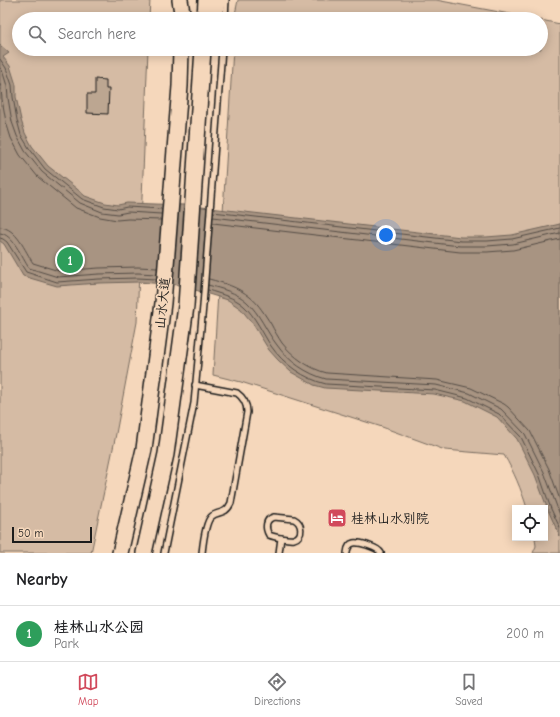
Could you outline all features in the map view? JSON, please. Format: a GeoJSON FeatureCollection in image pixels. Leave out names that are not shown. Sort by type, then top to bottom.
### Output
{"type":"FeatureCollection","features":[{"type":"Feature","properties":{"kind":"main road"},"geometry":{"type":"LineString","coordinates":[[180,0],[182,12]]}},
{"type":"Feature","properties":{"kind":"main road"},"geometry":{"type":"LineString","coordinates":[[183,12],[184,0]]}},
{"type":"Feature","properties":{"kind":"main road"},"geometry":{"type":"LineString","coordinates":[[205,12],[206,0]]}},
{"type":"Feature","properties":{"kind":"main road"},"geometry":{"type":"LineString","coordinates":[[214,12],[218,0]]}},
{"type":"Feature","properties":{"kind":"main road","name":"山水大道"},"geometry":{"type":"LineString","coordinates":[[120,553],[144,449],[163,303],[180,86],[181,56]]}},
{"type":"Feature","properties":{"kind":"main road","name":"山水大道"},"geometry":{"type":"LineString","coordinates":[[144,553],[166,454],[186,306],[203,56]]}},
{"type":"Feature","properties":{"kind":"lane"},"geometry":{"type":"LineString","coordinates":[[225,12],[226,0]]}},
{"type":"Feature","properties":{"kind":"lane"},"geometry":{"type":"LineString","coordinates":[[164,553],[194,403],[203,306],[221,56]]}},
{"type":"Feature","properties":{"kind":"lane"},"geometry":{"type":"LineString","coordinates":[[195,386],[237,393],[247,407],[231,503],[226,510],[213,515],[208,521],[202,553]]}},
{"type":"Feature","properties":{"kind":"lane"},"geometry":{"type":"LineString","coordinates":[[270,518],[294,519],[298,521],[301,531],[296,538],[281,538],[271,536],[268,533],[267,523],[270,518]]}},
{"type":"Feature","properties":{"kind":"lane"},"geometry":{"type":"LineString","coordinates":[[279,553],[281,538]]}},
{"type":"Feature","properties":{"kind":"lane"},"geometry":{"type":"LineString","coordinates":[[347,553],[348,547],[357,542],[377,548],[381,553]]}},
{"type":"Feature","properties":{"kind":"shaded area"},"geometry":{"type":"Polygon","coordinates":[[[0,0],[150,0],[149,12],[12,12],[12,56],[148,56],[137,322],[115,439],[91,553],[0,553],[0,0]]]}},
{"type":"Feature","properties":{"kind":"shaded area"},"geometry":{"type":"Polygon","coordinates":[[[238,0],[436,0],[499,12],[235,12],[238,0]]]}},
{"type":"Feature","properties":{"kind":"shaded area"},"geometry":{"type":"Polygon","coordinates":[[[548,21],[560,24],[560,553],[533,553],[536,546],[535,541],[548,541],[548,505],[526,505],[517,481],[504,455],[445,450],[382,427],[241,382],[213,375],[233,56],[548,56],[548,21]]]}},
{"type":"Feature","properties":{"kind":"water"},"geometry":{"type":"Polygon","coordinates":[[[0,45],[9,53],[3,57],[10,66],[16,85],[16,97],[21,120],[25,133],[32,146],[48,166],[85,196],[105,203],[118,205],[127,203],[184,205],[461,237],[512,235],[560,224],[560,537],[535,475],[517,439],[497,417],[465,401],[434,394],[325,388],[314,385],[291,372],[278,360],[269,350],[253,324],[241,309],[228,300],[179,285],[138,282],[57,286],[23,276],[4,244],[0,241],[0,45]]]}},
{"type":"Feature","properties":{"kind":"building"},"geometry":{"type":"Polygon","coordinates":[[[95,79],[106,80],[106,89],[109,89],[108,114],[87,113],[87,94],[95,94],[95,79]]]}},
{"type":"Feature","properties":{"kind":"place","name":"桂林山水公园"},"geometry":{"type":"Point","coordinates":[70,260]}},
{"type":"Feature","properties":{"kind":"place","name":"桂林山水别院"},"geometry":{"type":"Point","coordinates":[337,518]}}]}
